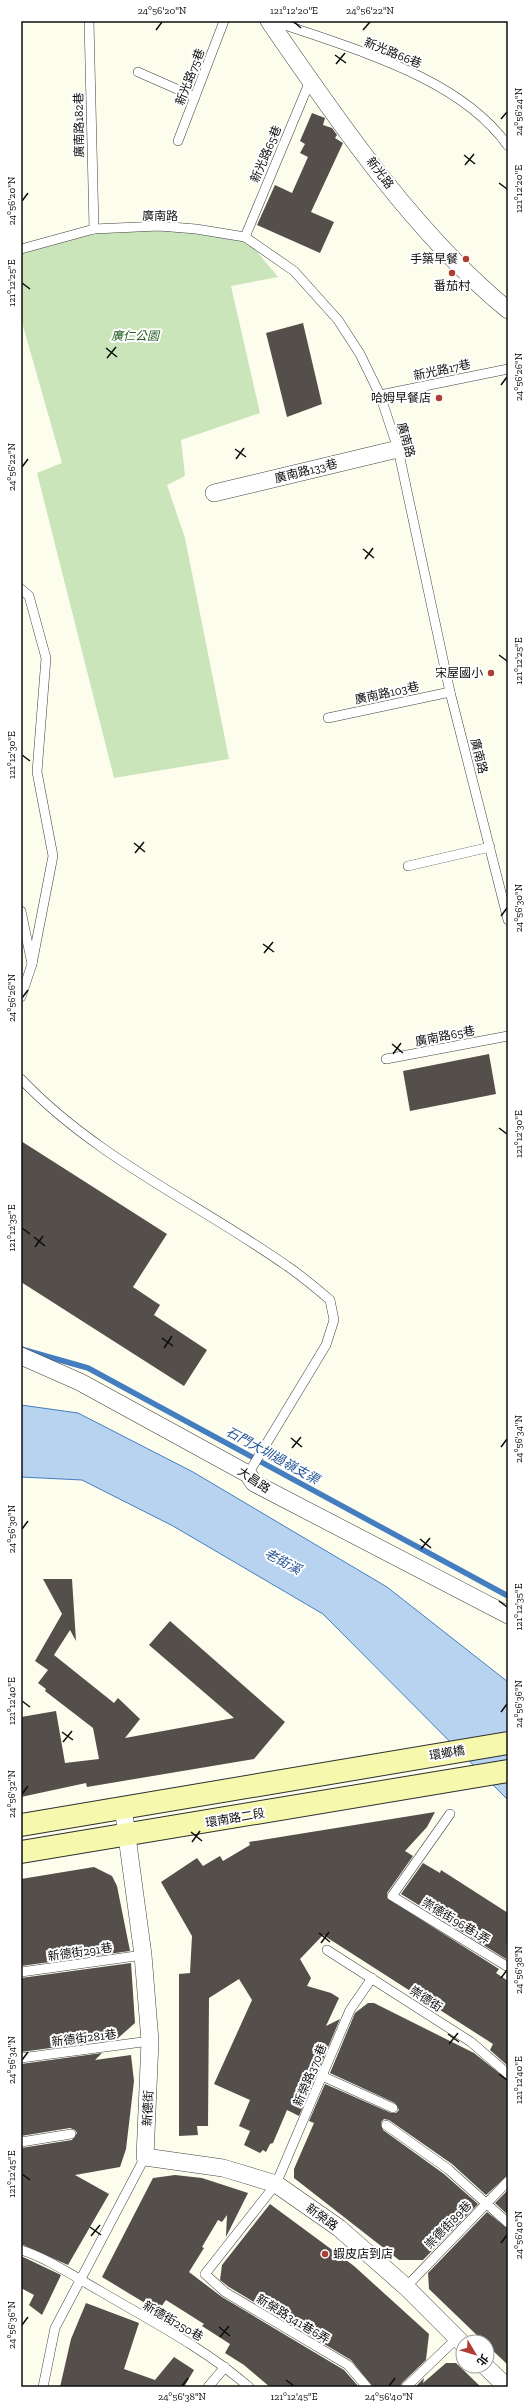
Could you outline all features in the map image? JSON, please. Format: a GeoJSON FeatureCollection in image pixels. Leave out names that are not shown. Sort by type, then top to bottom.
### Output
{"type":"FeatureCollection","features":[{"type":"Feature","properties":{"kind":"main road","name":"環鄉橋"},"geometry":{"type":"LineString","coordinates":[[123,1807],[508,1743]]}},
{"type":"Feature","properties":{"kind":"main road","name":"環南路二段"},"geometry":{"type":"LineString","coordinates":[[21,1852],[127,1836],[508,1771]]}},
{"type":"Feature","properties":{"kind":"main road"},"geometry":{"type":"LineString","coordinates":[[21,1825],[123,1807]]}},
{"type":"Feature","properties":{"kind":"street","name":"新光路"},"geometry":{"type":"LineString","coordinates":[[270,21],[310,81],[402,201],[443,248],[508,310]]}},
{"type":"Feature","properties":{"kind":"street","name":"廣南路133巷"},"geometry":{"type":"LineString","coordinates":[[214,493],[398,448]]}},
{"type":"Feature","properties":{"kind":"street","name":"大昌路"},"geometry":{"type":"LineString","coordinates":[[21,1356],[80,1382],[251,1478],[508,1615]]}},
{"type":"Feature","properties":{"kind":"street"},"geometry":{"type":"LineString","coordinates":[[21,1367],[77,1392],[244,1482],[251,1478]]}},
{"type":"Feature","properties":{"kind":"street","name":"新德街"},"geometry":{"type":"LineString","coordinates":[[123,1807],[143,1955],[150,2041],[145,2157]]}},
{"type":"Feature","properties":{"kind":"street","name":"新榮路"},"geometry":{"type":"LineString","coordinates":[[145,2157],[223,2168],[276,2184],[339,2228],[406,2287],[455,2336]]}},
{"type":"Feature","properties":{"kind":"street"},"geometry":{"type":"LineString","coordinates":[[493,2374],[506,2387]]}},
{"type":"Feature","properties":{"kind":"lane","name":"廣南路182巷"},"geometry":{"type":"LineString","coordinates":[[89,21],[94,229]]}},
{"type":"Feature","properties":{"kind":"lane","name":"新光路75巷"},"geometry":{"type":"LineString","coordinates":[[178,141],[224,21]]}},
{"type":"Feature","properties":{"kind":"lane","name":"新光路66巷"},"geometry":{"type":"LineString","coordinates":[[274,21],[412,71],[453,96],[496,129],[505,134],[508,146]]}},
{"type":"Feature","properties":{"kind":"lane"},"geometry":{"type":"LineString","coordinates":[[138,72],[195,97]]}},
{"type":"Feature","properties":{"kind":"lane","name":"新光路65巷"},"geometry":{"type":"LineString","coordinates":[[245,237],[310,81]]}},
{"type":"Feature","properties":{"kind":"lane","name":"廣南路"},"geometry":{"type":"LineString","coordinates":[[21,249],[94,229],[159,226],[196,229],[245,237],[294,271],[338,320],[356,348],[380,395],[398,448],[450,692],[508,920]]}},
{"type":"Feature","properties":{"kind":"lane","name":"新光路17巷"},"geometry":{"type":"LineString","coordinates":[[380,395],[508,369]]}},
{"type":"Feature","properties":{"kind":"lane"},"geometry":{"type":"LineString","coordinates":[[21,589],[29,596],[46,658],[37,772],[53,856],[32,964],[21,998]]}},
{"type":"Feature","properties":{"kind":"lane","name":"廣南路103巷"},"geometry":{"type":"LineString","coordinates":[[328,718],[450,692]]}},
{"type":"Feature","properties":{"kind":"lane"},"geometry":{"type":"LineString","coordinates":[[408,866],[490,847]]}},
{"type":"Feature","properties":{"kind":"lane"},"geometry":{"type":"LineString","coordinates":[[21,911],[32,964]]}},
{"type":"Feature","properties":{"kind":"lane","name":"廣南路65巷"},"geometry":{"type":"LineString","coordinates":[[386,1059],[508,1036]]}},
{"type":"Feature","properties":{"kind":"lane"},"geometry":{"type":"LineString","coordinates":[[21,1079],[38,1097],[119,1159],[288,1266],[330,1300],[334,1320],[326,1345],[251,1478]]}},
{"type":"Feature","properties":{"kind":"lane","name":"崇德街96巷1弄"},"geometry":{"type":"LineString","coordinates":[[450,1814],[392,1896],[508,1967]]}},
{"type":"Feature","properties":{"kind":"lane","name":"崇德街"},"geometry":{"type":"LineString","coordinates":[[327,1950],[471,2042],[508,2074]]}},
{"type":"Feature","properties":{"kind":"lane","name":"新德街291巷"},"geometry":{"type":"LineString","coordinates":[[21,1972],[143,1955]]}},
{"type":"Feature","properties":{"kind":"lane","name":"新榮路370巷"},"geometry":{"type":"LineString","coordinates":[[205,2274],[276,2184],[350,2010],[372,1978]]}},
{"type":"Feature","properties":{"kind":"lane","name":"新德街281巷"},"geometry":{"type":"LineString","coordinates":[[21,2058],[150,2041]]}},
{"type":"Feature","properties":{"kind":"lane"},"geometry":{"type":"LineString","coordinates":[[322,2076],[392,2108]]}},
{"type":"Feature","properties":{"kind":"lane"},"geometry":{"type":"LineString","coordinates":[[386,2126],[448,2169],[485,2204],[508,2223]]}},
{"type":"Feature","properties":{"kind":"lane"},"geometry":{"type":"LineString","coordinates":[[21,2142],[71,2134]]}},
{"type":"Feature","properties":{"kind":"lane","name":"新德街"},"geometry":{"type":"LineString","coordinates":[[43,2387],[55,2328],[145,2157]]}},
{"type":"Feature","properties":{"kind":"lane","name":"崇德街89巷"},"geometry":{"type":"LineString","coordinates":[[406,2287],[508,2181]]}},
{"type":"Feature","properties":{"kind":"lane","name":"新德街250巷"},"geometry":{"type":"LineString","coordinates":[[21,2250],[81,2281],[225,2366],[249,2387]]}},
{"type":"Feature","properties":{"kind":"lane","name":"新榮路341巷6弄"},"geometry":{"type":"LineString","coordinates":[[205,2274],[225,2292],[348,2365],[367,2387]]}},
{"type":"Feature","properties":{"kind":"lane"},"geometry":{"type":"LineString","coordinates":[[406,2387],[455,2345]]}},
{"type":"Feature","properties":{"kind":"lane"},"geometry":{"type":"LineString","coordinates":[[208,2387],[225,2366]]}},
{"type":"Feature","properties":{"kind":"green space","name":"廣仁公園"},"geometry":{"type":"Polygon","coordinates":[[[159,226],[245,237],[278,277],[231,286],[260,413],[181,440],[185,476],[167,485],[185,538],[229,759],[114,778],[37,473],[62,463],[21,319],[21,253],[61,238],[159,226]]]}},
{"type":"Feature","properties":{"kind":"water","name":"老街溪"},"geometry":{"type":"Polygon","coordinates":[[[21,1405],[78,1413],[193,1472],[387,1587],[508,1682],[508,1800],[323,1614],[173,1526],[82,1480],[21,1477],[21,1405]]]}},
{"type":"Feature","properties":{"kind":"building"},"geometry":{"type":"Polygon","coordinates":[[[312,113],[325,118],[323,125],[332,128],[337,135],[335,138],[343,143],[311,212],[334,222],[320,253],[257,225],[275,185],[292,193],[308,157],[300,153],[305,144],[300,141],[312,113]]]}},
{"type":"Feature","properties":{"kind":"building"},"geometry":{"type":"Polygon","coordinates":[[[303,323],[322,404],[287,417],[266,333],[303,323]]]}},
{"type":"Feature","properties":{"kind":"building"},"geometry":{"type":"Polygon","coordinates":[[[489,1054],[496,1094],[410,1111],[403,1071],[489,1054]]]}},
{"type":"Feature","properties":{"kind":"building"},"geometry":{"type":"Polygon","coordinates":[[[21,1141],[167,1234],[133,1287],[160,1305],[154,1315],[207,1350],[184,1386],[21,1282],[21,1141]]]}},
{"type":"Feature","properties":{"kind":"building"},"geometry":{"type":"Polygon","coordinates":[[[43,1579],[72,1579],[76,1641],[70,1630],[54,1655],[114,1703],[118,1698],[140,1719],[125,1738],[234,1718],[149,1645],[170,1621],[285,1722],[254,1759],[87,1787],[86,1783],[21,1797],[21,1717],[56,1711],[65,1763],[99,1759],[93,1728],[45,1691],[46,1689],[38,1683],[48,1670],[35,1661],[62,1614],[43,1579]]]}},
{"type":"Feature","properties":{"kind":"building"},"geometry":{"type":"Polygon","coordinates":[[[435,1812],[427,1827],[405,1851],[413,1856],[387,1893],[387,1898],[499,1969],[496,1973],[508,1981],[508,2066],[490,2050],[493,2044],[323,1935],[300,1959],[311,1978],[307,1986],[331,1993],[339,1998],[326,2026],[340,2019],[299,2116],[287,2110],[273,2143],[270,2144],[266,2152],[263,2150],[260,2153],[244,2145],[250,2131],[239,2126],[250,2100],[214,2084],[252,2000],[239,1979],[209,1998],[208,2126],[197,2126],[198,2135],[179,2136],[179,1974],[190,1973],[192,1936],[161,1882],[197,1858],[203,1866],[220,1856],[223,1861],[250,1845],[249,1842],[435,1812]]]}},
{"type":"Feature","properties":{"kind":"building"},"geometry":{"type":"Polygon","coordinates":[[[423,1863],[440,1873],[441,1870],[508,1913],[506,1959],[401,1894],[423,1863]]]}},
{"type":"Feature","properties":{"kind":"building"},"geometry":{"type":"Polygon","coordinates":[[[94,1867],[112,1876],[117,1886],[130,1951],[21,1966],[21,1879],[94,1867]]]}},
{"type":"Feature","properties":{"kind":"building"},"geometry":{"type":"Polygon","coordinates":[[[131,1963],[135,2023],[117,2039],[21,2052],[21,1978],[131,1963]]]}},
{"type":"Feature","properties":{"kind":"building"},"geometry":{"type":"Polygon","coordinates":[[[368,2003],[374,2003],[474,2053],[508,2080],[508,2175],[486,2195],[452,2164],[389,2120],[384,2119],[381,2122],[383,2130],[444,2174],[478,2204],[423,2260],[399,2260],[294,2178],[294,2169],[314,2123],[309,2121],[325,2084],[391,2113],[396,2113],[399,2110],[395,2103],[330,2073],[355,2013],[368,2003]]]}},
{"type":"Feature","properties":{"kind":"building"},"geometry":{"type":"Polygon","coordinates":[[[102,2053],[95,2060],[131,2055],[134,2081],[126,2149],[120,2167],[75,2175],[109,2194],[68,2265],[21,2244],[21,2148],[72,2140],[77,2133],[75,2130],[70,2128],[21,2136],[21,2064],[102,2053]]]}},
{"type":"Feature","properties":{"kind":"building"},"geometry":{"type":"Polygon","coordinates":[[[175,2175],[202,2178],[248,2193],[226,2237],[227,2215],[222,2222],[218,2220],[202,2247],[204,2248],[189,2272],[222,2297],[344,2370],[359,2387],[270,2387],[244,2365],[225,2353],[230,2344],[202,2326],[204,2324],[166,2300],[158,2311],[102,2277],[153,2178],[175,2175]]]}},
{"type":"Feature","properties":{"kind":"building"},"geometry":{"type":"Polygon","coordinates":[[[508,2190],[508,2215],[495,2203],[508,2190]]]}},
{"type":"Feature","properties":{"kind":"building"},"geometry":{"type":"Polygon","coordinates":[[[270,2204],[354,2266],[429,2334],[426,2360],[402,2383],[400,2387],[373,2387],[351,2360],[229,2287],[220,2280],[222,2265],[270,2204]]]}},
{"type":"Feature","properties":{"kind":"building"},"geometry":{"type":"Polygon","coordinates":[[[487,2212],[508,2229],[508,2365],[495,2353],[495,2334],[476,2334],[429,2289],[428,2273],[487,2212]]]}},
{"type":"Feature","properties":{"kind":"building"},"geometry":{"type":"Polygon","coordinates":[[[21,2256],[61,2275],[42,2315],[29,2305],[34,2295],[21,2288],[21,2256]]]}},
{"type":"Feature","properties":{"kind":"building"},"geometry":{"type":"Polygon","coordinates":[[[86,2303],[139,2323],[124,2369],[155,2380],[174,2357],[194,2370],[184,2387],[60,2387],[71,2339],[86,2303]]]}},
{"type":"Feature","properties":{"kind":"building"},"geometry":{"type":"Polygon","coordinates":[[[446,2363],[455,2363],[455,2374],[467,2374],[481,2387],[415,2387],[424,2378],[423,2383],[446,2363]]]}},
{"type":"Feature","properties":{"kind":"waterway","name":"石門大圳過嶺支渠"},"geometry":{"type":"LineString","coordinates":[[21,1349],[88,1368],[508,1596]]}},
{"type":"Feature","properties":{"kind":"place","name":"手築早餐"},"geometry":{"type":"Point","coordinates":[466,259]}},
{"type":"Feature","properties":{"kind":"place","name":"番茄村"},"geometry":{"type":"Point","coordinates":[452,273]}},
{"type":"Feature","properties":{"kind":"place","name":"哈姆早餐店"},"geometry":{"type":"Point","coordinates":[439,398]}},
{"type":"Feature","properties":{"kind":"place","name":"宋屋國小"},"geometry":{"type":"Point","coordinates":[491,673]}},
{"type":"Feature","properties":{"kind":"place","name":"蝦皮店到店"},"geometry":{"type":"Point","coordinates":[325,2254]}}]}
